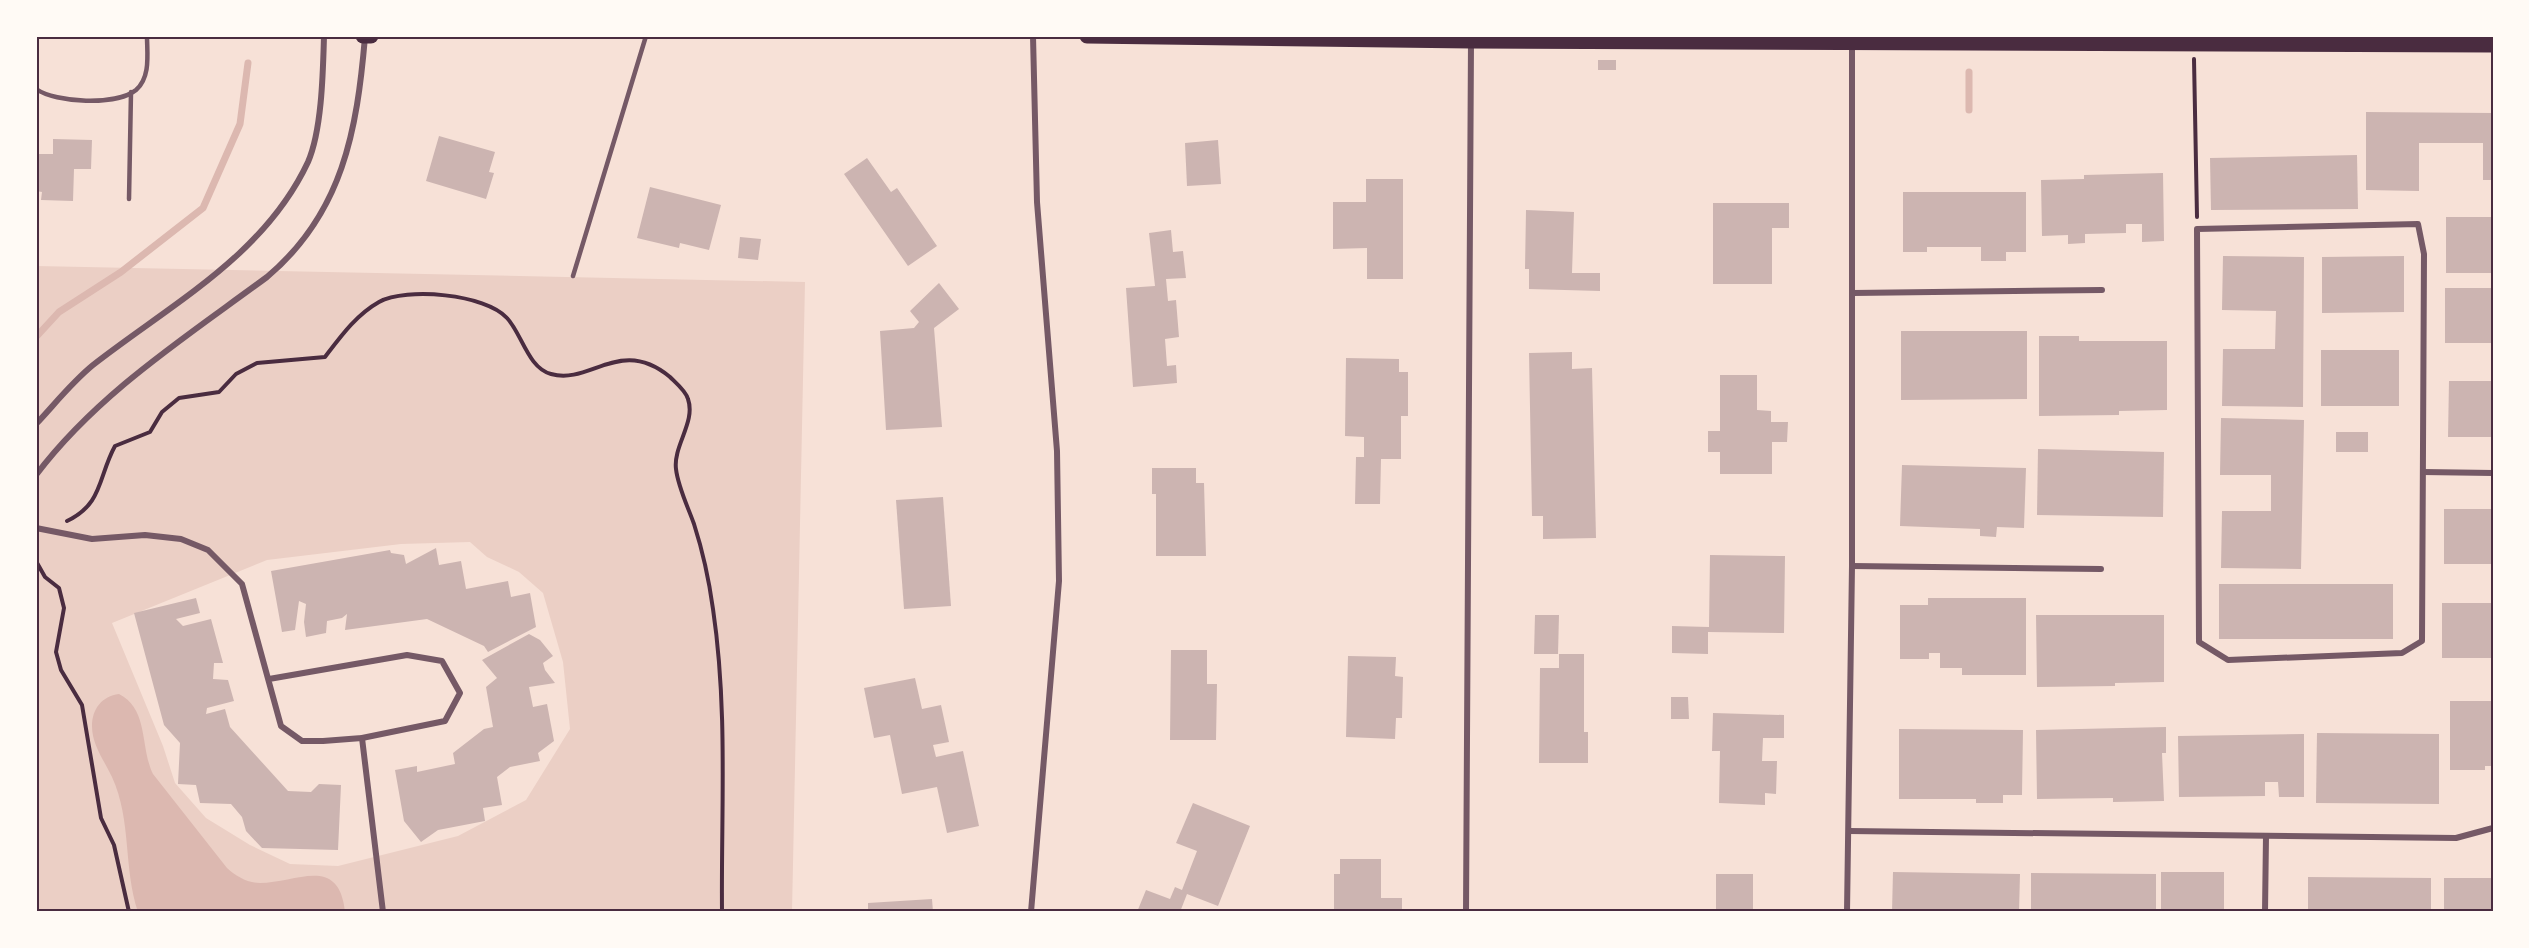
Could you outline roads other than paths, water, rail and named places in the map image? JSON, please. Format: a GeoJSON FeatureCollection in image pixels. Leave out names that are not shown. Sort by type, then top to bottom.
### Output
{"type":"FeatureCollection","features":[{"type":"Feature","properties":{"kind":"main road"},"geometry":{"type":"LineString","coordinates":[[364,36],[371,36]]}},
{"type":"Feature","properties":{"kind":"main road"},"geometry":{"type":"LineString","coordinates":[[1087,36],[1471,41],[1852,40],[2194,43],[2276,40],[2493,45]]}},
{"type":"Feature","properties":{"kind":"street"},"geometry":{"type":"LineString","coordinates":[[36,424],[91,367],[200,288],[239,254],[282,207],[309,160],[321,102],[324,36]]}},
{"type":"Feature","properties":{"kind":"street"},"geometry":{"type":"LineString","coordinates":[[36,475],[53,452],[111,394],[267,277],[290,258],[314,227],[344,166],[359,106],[364,36]]}},
{"type":"Feature","properties":{"kind":"street"},"geometry":{"type":"LineString","coordinates":[[1031,912],[1059,582],[1057,451],[1037,202],[1033,36]]}},
{"type":"Feature","properties":{"kind":"street"},"geometry":{"type":"LineString","coordinates":[[1847,912],[1852,566],[1852,40]]}},
{"type":"Feature","properties":{"kind":"street"},"geometry":{"type":"LineString","coordinates":[[1466,912],[1471,41]]}},
{"type":"Feature","properties":{"kind":"street"},"geometry":{"type":"LineString","coordinates":[[2418,224],[2424,254],[2423,472],[2422,641],[2402,653],[2228,660],[2199,642],[2197,230],[2418,224]]}},
{"type":"Feature","properties":{"kind":"street"},"geometry":{"type":"LineString","coordinates":[[1853,293],[2102,290]]}},
{"type":"Feature","properties":{"kind":"street"},"geometry":{"type":"LineString","coordinates":[[2423,472],[2493,473]]}},
{"type":"Feature","properties":{"kind":"street"},"geometry":{"type":"LineString","coordinates":[[36,528],[92,539],[145,535],[181,539],[208,550],[242,584],[268,679],[281,726],[302,741],[362,738],[445,721],[460,693],[442,661],[407,655],[268,679]]}},
{"type":"Feature","properties":{"kind":"street"},"geometry":{"type":"LineString","coordinates":[[1852,566],[2101,569]]}},
{"type":"Feature","properties":{"kind":"street"},"geometry":{"type":"LineString","coordinates":[[362,738],[383,912]]}},
{"type":"Feature","properties":{"kind":"street"},"geometry":{"type":"LineString","coordinates":[[1849,831],[2456,838],[2493,828]]}},
{"type":"Feature","properties":{"kind":"street"},"geometry":{"type":"LineString","coordinates":[[2265,912],[2266,836]]}},
{"type":"Feature","properties":{"kind":"lane"},"geometry":{"type":"LineString","coordinates":[[36,89],[58,99],[114,100],[131,92],[137,89],[146,73],[147,36]]}},
{"type":"Feature","properties":{"kind":"lane"},"geometry":{"type":"LineString","coordinates":[[573,276],[646,36]]}},
{"type":"Feature","properties":{"kind":"lane"},"geometry":{"type":"LineString","coordinates":[[129,199],[131,92]]}},
{"type":"Feature","properties":{"kind":"waterway"},"geometry":{"type":"LineString","coordinates":[[36,337],[59,312],[121,272],[203,208],[240,124],[248,63]]}},
{"type":"Feature","properties":{"kind":"waterway"},"geometry":{"type":"LineString","coordinates":[[1969,72],[1969,110]]}}]}
